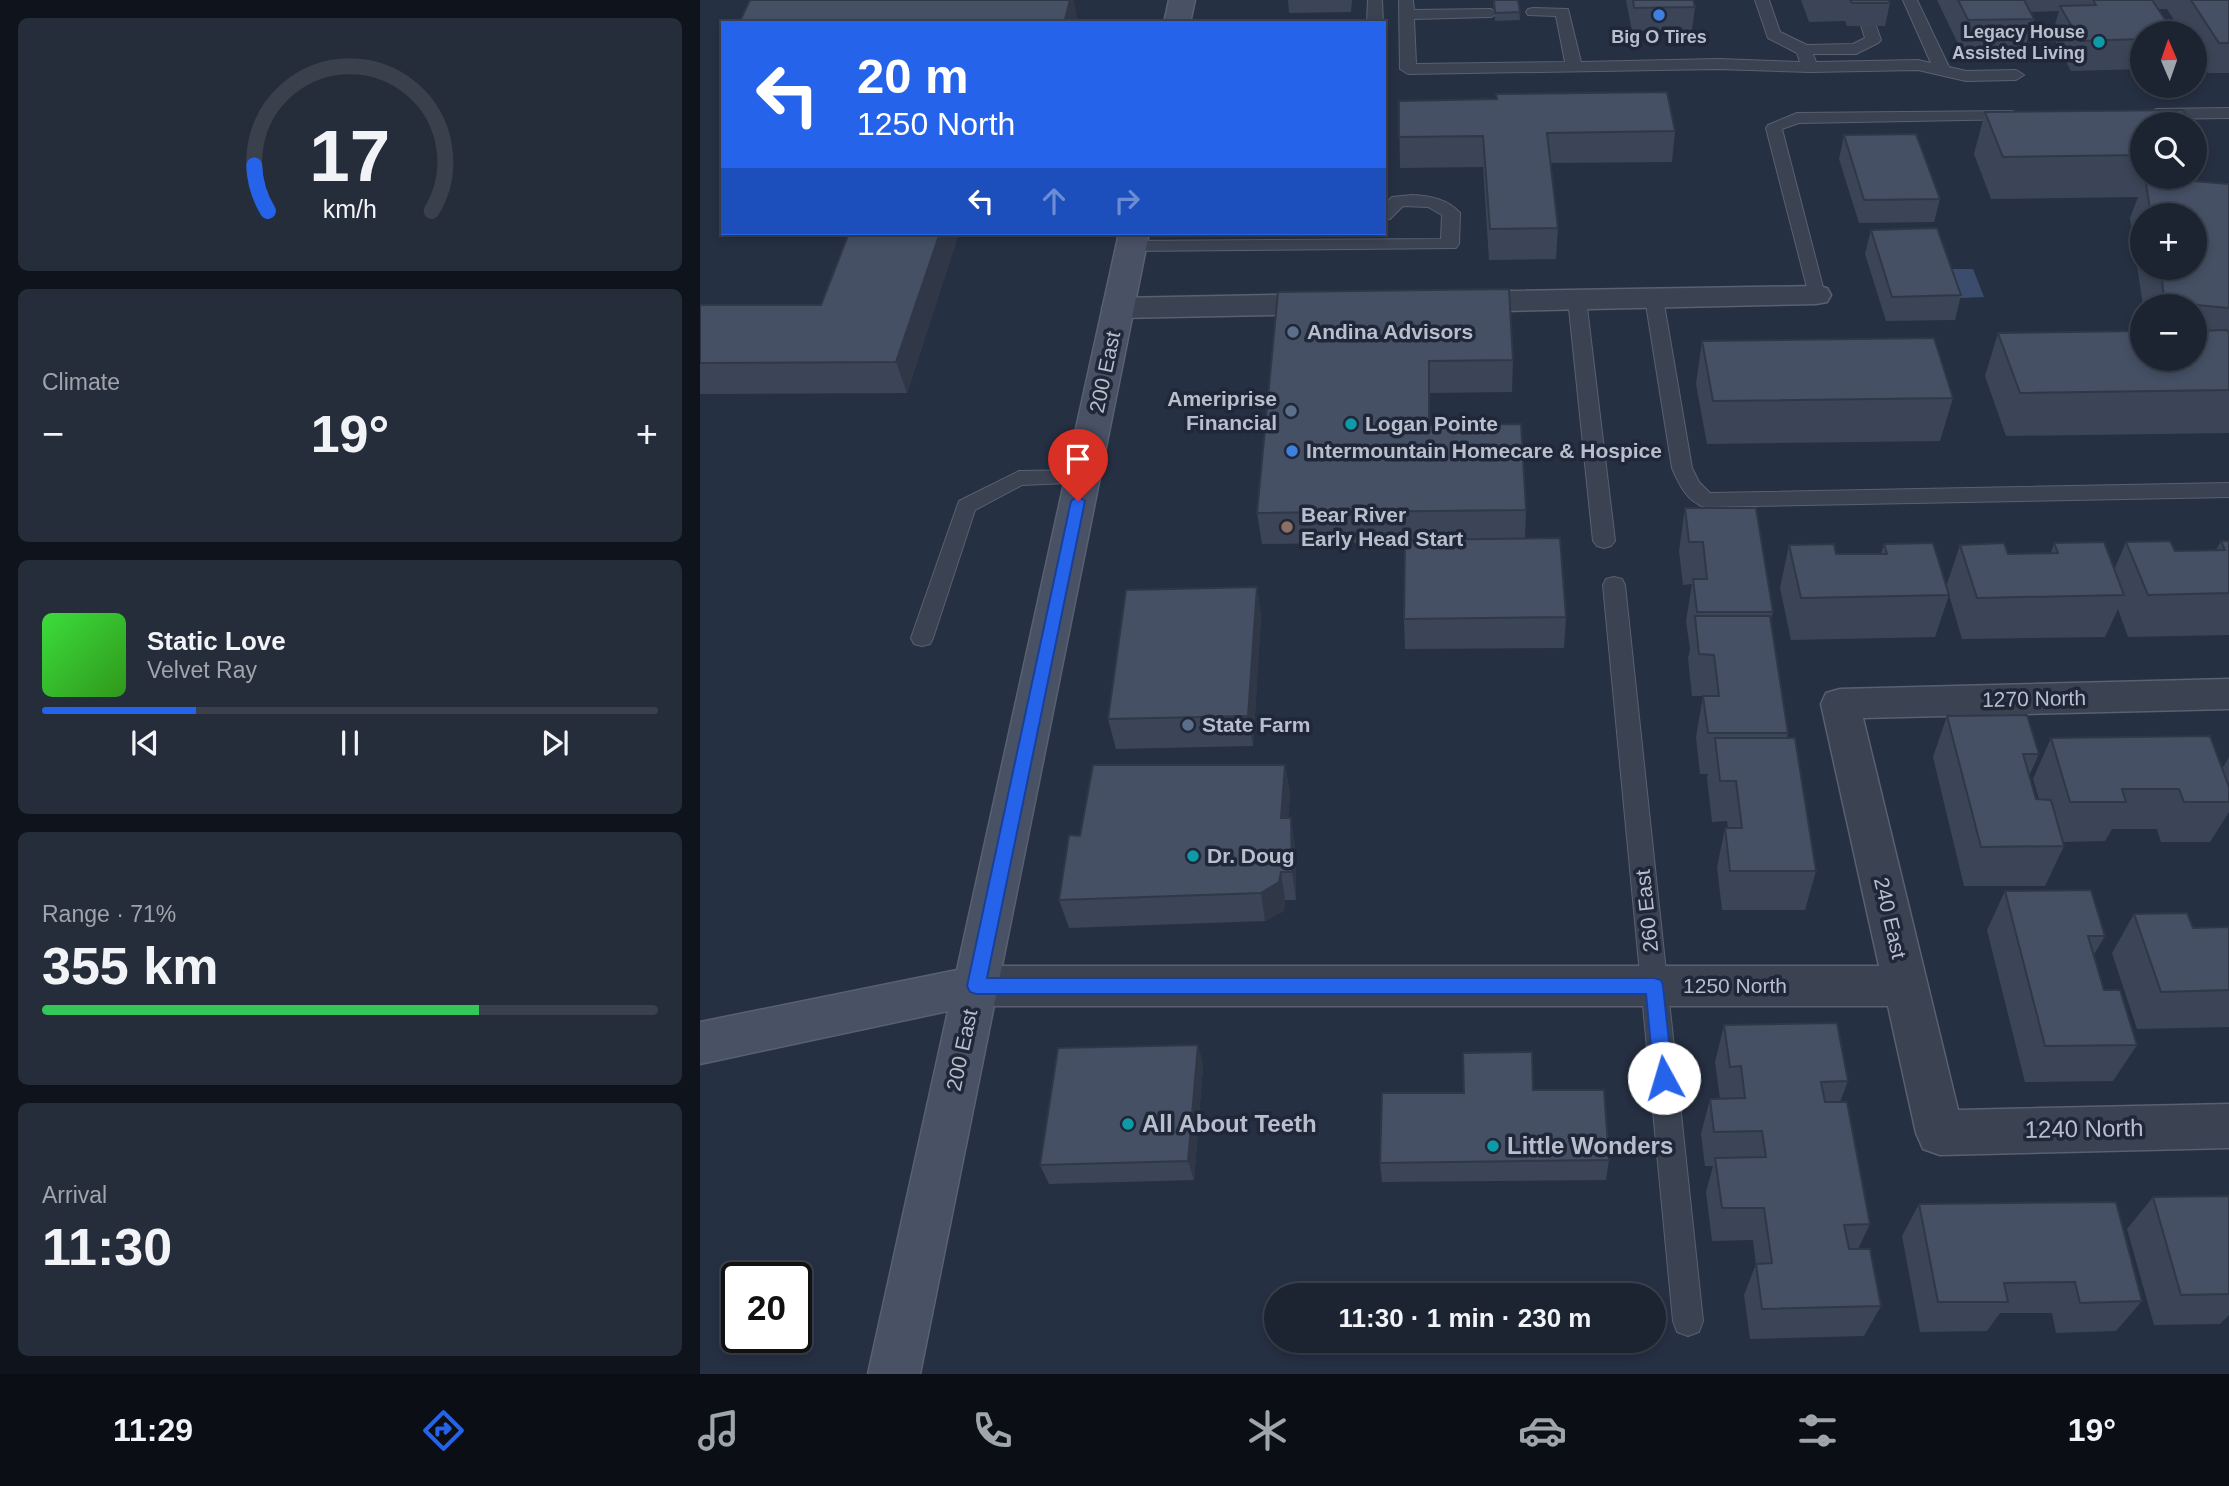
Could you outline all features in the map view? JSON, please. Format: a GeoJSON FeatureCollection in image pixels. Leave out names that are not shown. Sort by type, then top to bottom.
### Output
{"type":"FeatureCollection","features":[{"type":"Feature","properties":{"kind":"main road"},"geometry":{"type":"LineString","coordinates":[[1177,21],[1182,0]]}},
{"type":"Feature","properties":{"kind":"main road","name":"200 East"},"geometry":{"type":"LineString","coordinates":[[894,1374],[1132,239]]}},
{"type":"Feature","properties":{"kind":"main road"},"geometry":{"type":"LineString","coordinates":[[700,1042],[976,986]]}},
{"type":"Feature","properties":{"kind":"street"},"geometry":{"type":"LineString","coordinates":[[1423,302],[1816,295]]}},
{"type":"Feature","properties":{"kind":"street"},"geometry":{"type":"LineString","coordinates":[[1118,308],[1353,304]]}},
{"type":"Feature","properties":{"kind":"street","name":"1270 North"},"geometry":{"type":"LineString","coordinates":[[1840,704],[2229,694]]}},
{"type":"Feature","properties":{"kind":"street","name":"240 East"},"geometry":{"type":"LineString","coordinates":[[1840,704],[1940,1133]]}},
{"type":"Feature","properties":{"kind":"street","name":"1250 North"},"geometry":{"type":"LineString","coordinates":[[976,986],[1906,986]]}},
{"type":"Feature","properties":{"kind":"street","name":"1240 North"},"geometry":{"type":"LineString","coordinates":[[1940,1133],[2229,1126]]}},
{"type":"Feature","properties":{"kind":"lane"},"geometry":{"type":"LineString","coordinates":[[1375,0],[1375,21]]}},
{"type":"Feature","properties":{"kind":"lane"},"geometry":{"type":"LineString","coordinates":[[1762,0],[1773,35],[1804,50],[1856,49],[1873,40],[1860,0]]}},
{"type":"Feature","properties":{"kind":"lane"},"geometry":{"type":"LineString","coordinates":[[1910,0],[1943,72]]}},
{"type":"Feature","properties":{"kind":"lane"},"geometry":{"type":"LineString","coordinates":[[1492,13],[1406,8],[1408,69],[1717,64],[1810,67],[1918,65],[1966,76],[2016,75]]}},
{"type":"Feature","properties":{"kind":"lane"},"geometry":{"type":"LineString","coordinates":[[1533,12],[1563,12],[1574,66]]}},
{"type":"Feature","properties":{"kind":"lane"},"geometry":{"type":"LineString","coordinates":[[1804,50],[1810,67]]}},
{"type":"Feature","properties":{"kind":"lane"},"geometry":{"type":"LineString","coordinates":[[2207,113],[2229,113]]}},
{"type":"Feature","properties":{"kind":"lane"},"geometry":{"type":"LineString","coordinates":[[1816,295],[1774,128],[1797,118],[2034,115]]}},
{"type":"Feature","properties":{"kind":"lane"},"geometry":{"type":"LineString","coordinates":[[1132,239],[1382,238],[1450,244],[1451,213],[1441,204],[1422,200],[1398,201],[1386,213]]}},
{"type":"Feature","properties":{"kind":"lane"},"geometry":{"type":"LineString","coordinates":[[1654,298],[1682,468],[1690,486],[1705,500],[2229,490]]}},
{"type":"Feature","properties":{"kind":"lane"},"geometry":{"type":"LineString","coordinates":[[1577,299],[1604,541]]}},
{"type":"Feature","properties":{"kind":"lane"},"geometry":{"type":"LineString","coordinates":[[922,638],[966,506],[1019,478],[1083,477]]}},
{"type":"Feature","properties":{"kind":"lane","name":"260 East"},"geometry":{"type":"LineString","coordinates":[[1614,585],[1688,1321]]}},
{"type":"Feature","properties":{"kind":"water"},"geometry":{"type":"Polygon","coordinates":[[[1949,269],[1973,269],[1984,297],[1960,298],[1949,269]]]}},
{"type":"Feature","properties":{"kind":"building"},"geometry":{"type":"Polygon","coordinates":[[[750,0],[1070,0],[1065,21],[740,21],[750,0]]]}},
{"type":"Feature","properties":{"kind":"building"},"geometry":{"type":"Polygon","coordinates":[[[1494,0],[1518,0],[1520,12],[1495,13],[1494,0]]]}},
{"type":"Feature","properties":{"kind":"building"},"geometry":{"type":"Polygon","coordinates":[[[1633,0],[1693,0],[1695,7],[1634,8],[1633,0]]]}},
{"type":"Feature","properties":{"kind":"building"},"geometry":{"type":"Polygon","coordinates":[[[1850,0],[1889,0],[1890,3],[1852,3],[1850,0]]]}},
{"type":"Feature","properties":{"kind":"building"},"geometry":{"type":"Polygon","coordinates":[[[1958,0],[2024,0],[2034,19],[1968,20],[1958,0]]]}},
{"type":"Feature","properties":{"kind":"building"},"geometry":{"type":"Polygon","coordinates":[[[2093,0],[2152,0],[2166,21],[2130,21],[2130,39],[2080,41],[2060,6],[2096,5],[2093,0]]]}},
{"type":"Feature","properties":{"kind":"building"},"geometry":{"type":"Polygon","coordinates":[[[2191,0],[2229,0],[2229,43],[2219,43],[2191,0]]]}},
{"type":"Feature","properties":{"kind":"building"},"geometry":{"type":"Polygon","coordinates":[[[1667,92],[1675,131],[1547,133],[1558,228],[1490,229],[1483,136],[1399,137],[1399,101],[1497,99],[1496,94],[1667,92]]]}},
{"type":"Feature","properties":{"kind":"building"},"geometry":{"type":"Polygon","coordinates":[[[2183,110],[2184,112],[2130,112],[2130,155],[2003,157],[1985,112],[2183,110]]]}},
{"type":"Feature","properties":{"kind":"building"},"geometry":{"type":"Polygon","coordinates":[[[1916,134],[1940,199],[1864,200],[1844,135],[1916,134]]]}},
{"type":"Feature","properties":{"kind":"building"},"geometry":{"type":"Polygon","coordinates":[[[2207,182],[2229,184],[2229,308],[2207,306],[2207,294],[2164,294],[2162,280],[2207,280],[2207,203],[2149,203],[2147,189],[2207,189],[2207,182]]]}},
{"type":"Feature","properties":{"kind":"building"},"geometry":{"type":"Polygon","coordinates":[[[1937,228],[1961,295],[1892,297],[1871,230],[1937,228]]]}},
{"type":"Feature","properties":{"kind":"building"},"geometry":{"type":"Polygon","coordinates":[[[848,235],[939,235],[896,362],[700,363],[700,305],[821,305],[848,235]]]}},
{"type":"Feature","properties":{"kind":"building","name":"Logan Pointe"},"geometry":{"type":"Polygon","coordinates":[[[1509,289],[1513,360],[1429,361],[1429,425],[1521,424],[1526,510],[1257,513],[1278,292],[1509,289]]]}},
{"type":"Feature","properties":{"kind":"building"},"geometry":{"type":"Polygon","coordinates":[[[2227,330],[2229,333],[2229,390],[2020,393],[1998,333],[2130,331],[2130,371],[2207,371],[2207,331],[2227,330]]]}},
{"type":"Feature","properties":{"kind":"building"},"geometry":{"type":"Polygon","coordinates":[[[1934,338],[1953,398],[1713,401],[1702,341],[1934,338]]]}},
{"type":"Feature","properties":{"kind":"building"},"geometry":{"type":"Polygon","coordinates":[[[1685,508],[1756,508],[1773,612],[1697,612],[1693,579],[1707,579],[1703,542],[1689,542],[1685,508]]]}},
{"type":"Feature","properties":{"kind":"building"},"geometry":{"type":"Polygon","coordinates":[[[1560,538],[1566,617],[1404,619],[1405,540],[1560,538]]]}},
{"type":"Feature","properties":{"kind":"building"},"geometry":{"type":"Polygon","coordinates":[[[2170,541],[2175,551],[2225,550],[2221,541],[2229,541],[2229,593],[2148,595],[2126,542],[2170,541]]]}},
{"type":"Feature","properties":{"kind":"building"},"geometry":{"type":"Polygon","coordinates":[[[2104,542],[2124,595],[1977,598],[1960,545],[2004,543],[2008,554],[2058,553],[2054,543],[2104,542]]]}},
{"type":"Feature","properties":{"kind":"building"},"geometry":{"type":"Polygon","coordinates":[[[1933,543],[1949,595],[1801,598],[1789,545],[1834,544],[1836,554],[1887,554],[1884,544],[1933,543]]]}},
{"type":"Feature","properties":{"kind":"building"},"geometry":{"type":"Polygon","coordinates":[[[1257,587],[1248,716],[1108,719],[1126,590],[1257,587]]]}},
{"type":"Feature","properties":{"kind":"building"},"geometry":{"type":"Polygon","coordinates":[[[1695,616],[1770,616],[1788,733],[1708,733],[1703,696],[1719,696],[1714,655],[1699,654],[1695,616]]]}},
{"type":"Feature","properties":{"kind":"building"},"geometry":{"type":"Polygon","coordinates":[[[2027,715],[2039,754],[2023,754],[2036,799],[2051,800],[2064,846],[1981,847],[1947,716],[2027,715]]]}},
{"type":"Feature","properties":{"kind":"building"},"geometry":{"type":"Polygon","coordinates":[[[2210,736],[2229,787],[2229,802],[2184,802],[2179,789],[2122,789],[2126,802],[2070,802],[2051,738],[2210,736]]]}},
{"type":"Feature","properties":{"kind":"building"},"geometry":{"type":"Polygon","coordinates":[[[1715,738],[1795,738],[1816,871],[1730,871],[1725,828],[1742,828],[1736,781],[1720,781],[1715,738]]]}},
{"type":"Feature","properties":{"kind":"building","name":"Dr. Doug"},"geometry":{"type":"Polygon","coordinates":[[[1093,765],[1285,765],[1281,818],[1291,818],[1292,872],[1281,872],[1279,882],[1261,893],[1059,900],[1069,835],[1080,836],[1093,765]]]}},
{"type":"Feature","properties":{"kind":"building"},"geometry":{"type":"Polygon","coordinates":[[[2091,890],[2105,936],[2088,936],[2104,990],[2120,990],[2137,1045],[2045,1046],[2005,891],[2091,890]]]}},
{"type":"Feature","properties":{"kind":"building"},"geometry":{"type":"Polygon","coordinates":[[[2187,913],[2193,928],[2229,927],[2229,990],[2161,992],[2134,914],[2187,913]]]}},
{"type":"Feature","properties":{"kind":"building"},"geometry":{"type":"Polygon","coordinates":[[[1837,1023],[1848,1081],[1821,1082],[1825,1102],[1847,1102],[1870,1224],[1844,1225],[1849,1249],[1870,1249],[1881,1306],[1762,1309],[1756,1264],[1772,1263],[1764,1208],[1722,1208],[1715,1158],[1766,1157],[1762,1131],[1714,1132],[1710,1099],[1745,1098],[1741,1066],[1730,1067],[1724,1025],[1837,1023]]]}},
{"type":"Feature","properties":{"kind":"building","name":"All About Teeth"},"geometry":{"type":"Polygon","coordinates":[[[1198,1045],[1188,1161],[1040,1165],[1058,1048],[1198,1045]]]}},
{"type":"Feature","properties":{"kind":"building","name":"Little Wonders"},"geometry":{"type":"Polygon","coordinates":[[[1532,1052],[1533,1090],[1604,1090],[1609,1160],[1380,1163],[1382,1093],[1464,1093],[1463,1053],[1532,1052]]]}},
{"type":"Feature","properties":{"kind":"building"},"geometry":{"type":"Polygon","coordinates":[[[2229,1196],[2229,1294],[2181,1295],[2153,1197],[2229,1196]]]}},
{"type":"Feature","properties":{"kind":"building"},"geometry":{"type":"Polygon","coordinates":[[[2116,1202],[2142,1301],[2080,1303],[2075,1282],[2004,1283],[2008,1302],[1938,1302],[1919,1204],[2116,1202]]]}},
{"type":"Feature","properties":{"kind":"place","name":"Big O Tires"},"geometry":{"type":"Point","coordinates":[1659,15]}},
{"type":"Feature","properties":{"kind":"place","name":"Legacy House Assisted Living"},"geometry":{"type":"Point","coordinates":[2099,42]}},
{"type":"Feature","properties":{"kind":"place","name":"Andina Advisors"},"geometry":{"type":"Point","coordinates":[1293,332]}},
{"type":"Feature","properties":{"kind":"place","name":"Ameriprise Financial"},"geometry":{"type":"Point","coordinates":[1291,411]}},
{"type":"Feature","properties":{"kind":"place","name":"Logan Pointe"},"geometry":{"type":"Point","coordinates":[1351,424]}},
{"type":"Feature","properties":{"kind":"place","name":"Intermountain Homecare & Hospice"},"geometry":{"type":"Point","coordinates":[1292,451]}},
{"type":"Feature","properties":{"kind":"place","name":"Bear River Early Head Start"},"geometry":{"type":"Point","coordinates":[1287,527]}},
{"type":"Feature","properties":{"kind":"place","name":"State Farm"},"geometry":{"type":"Point","coordinates":[1188,725]}},
{"type":"Feature","properties":{"kind":"place","name":"Dr. Doug"},"geometry":{"type":"Point","coordinates":[1193,856]}},
{"type":"Feature","properties":{"kind":"place","name":"All About Teeth"},"geometry":{"type":"Point","coordinates":[1128,1124]}},
{"type":"Feature","properties":{"kind":"place","name":"Little Wonders"},"geometry":{"type":"Point","coordinates":[1493,1146]}},
{"type":"Feature","properties":{"kind":"route"},"geometry":{"type":"LineString","coordinates":[[1078,501],[976,986],[1654,986],[1664,1078]]}}]}
